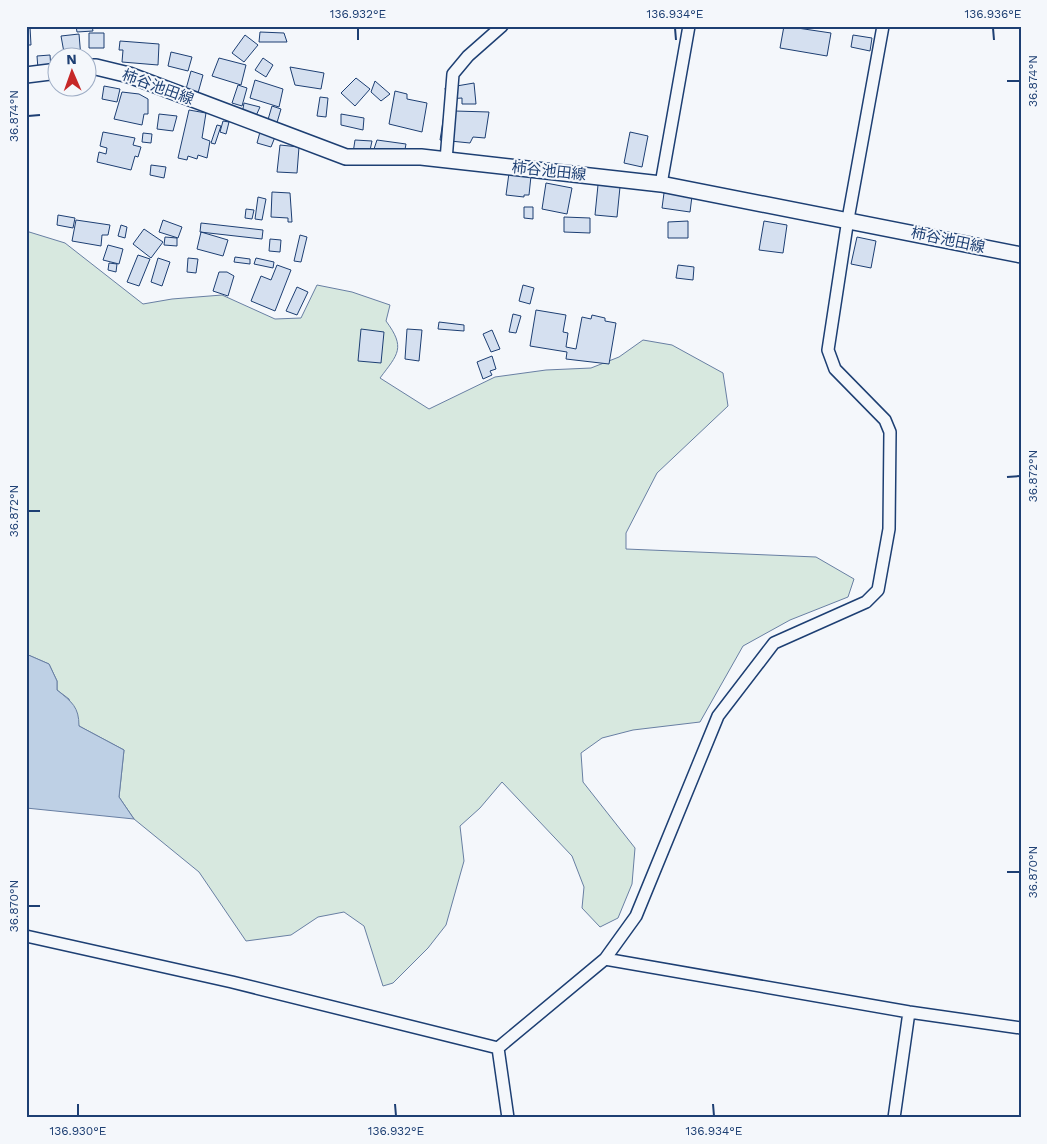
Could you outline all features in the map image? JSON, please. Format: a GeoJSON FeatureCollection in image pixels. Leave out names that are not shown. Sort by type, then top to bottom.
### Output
{"type":"FeatureCollection","features":[{"type":"Feature","properties":{"kind":"main road","name":"柿谷池田線"},"geometry":{"type":"LineString","coordinates":[[98,67],[129,75],[346,157],[421,157],[661,184],[1021,254]]}},
{"type":"Feature","properties":{"kind":"main road"},"geometry":{"type":"LineString","coordinates":[[26,75],[48,72]]}},
{"type":"Feature","properties":{"kind":"street"},"geometry":{"type":"LineString","coordinates":[[446,160],[452,74],[468,56],[502,26]]}},
{"type":"Feature","properties":{"kind":"street"},"geometry":{"type":"LineString","coordinates":[[661,184],[689,26]]}},
{"type":"Feature","properties":{"kind":"street"},"geometry":{"type":"LineString","coordinates":[[498,1048],[605,959],[636,916],[718,716],[774,643],[866,602],[878,590],[889,529],[890,432],[885,420],[835,369],[828,350],[848,219],[884,26]]}},
{"type":"Feature","properties":{"kind":"street"},"geometry":{"type":"LineString","coordinates":[[26,936],[232,982],[498,1048]]}},
{"type":"Feature","properties":{"kind":"street"},"geometry":{"type":"LineString","coordinates":[[605,959],[910,1012],[1021,1028]]}},
{"type":"Feature","properties":{"kind":"street"},"geometry":{"type":"LineString","coordinates":[[894,1118],[910,1012]]}},
{"type":"Feature","properties":{"kind":"street"},"geometry":{"type":"LineString","coordinates":[[498,1048],[508,1118]]}},
{"type":"Feature","properties":{"kind":"shaded area"},"geometry":{"type":"Polygon","coordinates":[[[26,231],[65,243],[143,304],[172,299],[222,295],[275,319],[301,318],[317,285],[352,292],[390,305],[386,321],[398,345],[395,357],[380,378],[429,409],[495,377],[546,370],[591,368],[619,357],[643,340],[672,345],[723,373],[728,406],[657,473],[626,533],[626,549],[816,557],[854,579],[848,597],[790,620],[743,646],[700,722],[633,730],[602,738],[581,753],[583,782],[635,848],[632,884],[618,918],[600,927],[582,908],[584,887],[572,856],[502,782],[480,808],[460,826],[464,861],[446,925],[428,948],[393,983],[383,986],[364,926],[344,912],[318,917],[291,935],[246,941],[199,872],[134,819],[119,797],[124,750],[79,726],[69,699],[57,690],[57,681],[49,664],[26,654],[26,231]]]}},
{"type":"Feature","properties":{"kind":"water"},"geometry":{"type":"Polygon","coordinates":[[[26,654],[49,664],[57,681],[57,690],[76,709],[79,726],[124,750],[119,797],[134,819],[26,808],[26,654]]]}},
{"type":"Feature","properties":{"kind":"building"},"geometry":{"type":"Polygon","coordinates":[[[76,26],[92,26],[93,31],[77,32],[76,26]]]}},
{"type":"Feature","properties":{"kind":"building"},"geometry":{"type":"Polygon","coordinates":[[[784,26],[831,33],[827,56],[780,48],[784,26]]]}},
{"type":"Feature","properties":{"kind":"building"},"geometry":{"type":"Polygon","coordinates":[[[26,27],[30,27],[31,45],[26,45],[26,27]]]}},
{"type":"Feature","properties":{"kind":"building"},"geometry":{"type":"Polygon","coordinates":[[[260,32],[284,33],[287,42],[259,42],[260,32]]]}},
{"type":"Feature","properties":{"kind":"building"},"geometry":{"type":"Polygon","coordinates":[[[89,33],[104,33],[104,48],[89,48],[89,33]]]}},
{"type":"Feature","properties":{"kind":"building"},"geometry":{"type":"Polygon","coordinates":[[[79,34],[80,48],[63,48],[61,36],[79,34]]]}},
{"type":"Feature","properties":{"kind":"building"},"geometry":{"type":"Polygon","coordinates":[[[245,35],[258,45],[244,62],[232,53],[245,35]]]}},
{"type":"Feature","properties":{"kind":"building"},"geometry":{"type":"Polygon","coordinates":[[[853,35],[872,38],[870,51],[851,47],[853,35]]]}},
{"type":"Feature","properties":{"kind":"building"},"geometry":{"type":"Polygon","coordinates":[[[120,41],[159,44],[158,65],[122,62],[123,50],[119,50],[120,41]]]}},
{"type":"Feature","properties":{"kind":"building"},"geometry":{"type":"Polygon","coordinates":[[[171,52],[192,57],[188,71],[168,66],[171,52]]]}},
{"type":"Feature","properties":{"kind":"building"},"geometry":{"type":"Polygon","coordinates":[[[48,55],[48,69],[38,69],[37,56],[48,55]]]}},
{"type":"Feature","properties":{"kind":"building"},"geometry":{"type":"Polygon","coordinates":[[[219,58],[246,65],[241,85],[212,76],[219,58]]]}},
{"type":"Feature","properties":{"kind":"building"},"geometry":{"type":"Polygon","coordinates":[[[263,58],[273,65],[266,77],[255,70],[263,58]]]}},
{"type":"Feature","properties":{"kind":"building"},"geometry":{"type":"Polygon","coordinates":[[[290,67],[324,73],[321,89],[295,85],[290,67]]]}},
{"type":"Feature","properties":{"kind":"building"},"geometry":{"type":"Polygon","coordinates":[[[191,71],[203,75],[198,93],[186,89],[191,71]]]}},
{"type":"Feature","properties":{"kind":"building"},"geometry":{"type":"Polygon","coordinates":[[[356,78],[370,89],[355,106],[341,93],[356,78]]]}},
{"type":"Feature","properties":{"kind":"building"},"geometry":{"type":"Polygon","coordinates":[[[255,80],[283,89],[279,107],[250,98],[255,80]]]}},
{"type":"Feature","properties":{"kind":"building"},"geometry":{"type":"Polygon","coordinates":[[[375,81],[390,94],[381,101],[371,92],[375,81]]]}},
{"type":"Feature","properties":{"kind":"building"},"geometry":{"type":"Polygon","coordinates":[[[474,83],[476,104],[462,104],[462,98],[447,99],[445,88],[474,83]]]}},
{"type":"Feature","properties":{"kind":"building"},"geometry":{"type":"Polygon","coordinates":[[[238,85],[247,88],[242,106],[232,103],[238,85]]]}},
{"type":"Feature","properties":{"kind":"building"},"geometry":{"type":"Polygon","coordinates":[[[104,86],[120,89],[117,102],[102,99],[104,86]]]}},
{"type":"Feature","properties":{"kind":"building"},"geometry":{"type":"Polygon","coordinates":[[[395,91],[407,94],[407,99],[427,103],[422,132],[389,124],[395,91]]]}},
{"type":"Feature","properties":{"kind":"building"},"geometry":{"type":"Polygon","coordinates":[[[122,92],[139,94],[148,99],[148,114],[144,114],[142,125],[114,119],[122,92]]]}},
{"type":"Feature","properties":{"kind":"building"},"geometry":{"type":"Polygon","coordinates":[[[320,97],[328,98],[326,117],[317,116],[320,97]]]}},
{"type":"Feature","properties":{"kind":"building"},"geometry":{"type":"Polygon","coordinates":[[[244,103],[260,107],[255,118],[242,114],[244,103]]]}},
{"type":"Feature","properties":{"kind":"building"},"geometry":{"type":"Polygon","coordinates":[[[272,106],[281,109],[276,126],[267,123],[272,106]]]}},
{"type":"Feature","properties":{"kind":"building"},"geometry":{"type":"Polygon","coordinates":[[[189,110],[206,113],[202,138],[210,141],[207,158],[198,155],[197,159],[188,156],[187,160],[178,158],[189,110]]]}},
{"type":"Feature","properties":{"kind":"building"},"geometry":{"type":"Polygon","coordinates":[[[455,111],[489,112],[485,138],[473,137],[470,143],[440,140],[444,115],[455,111]]]}},
{"type":"Feature","properties":{"kind":"building"},"geometry":{"type":"Polygon","coordinates":[[[159,114],[177,116],[173,131],[157,129],[159,114]]]}},
{"type":"Feature","properties":{"kind":"building"},"geometry":{"type":"Polygon","coordinates":[[[341,114],[364,118],[363,130],[341,125],[341,114]]]}},
{"type":"Feature","properties":{"kind":"building"},"geometry":{"type":"Polygon","coordinates":[[[223,121],[229,122],[226,134],[220,132],[223,121]]]}},
{"type":"Feature","properties":{"kind":"building"},"geometry":{"type":"Polygon","coordinates":[[[217,125],[221,126],[215,144],[211,143],[217,125]]]}},
{"type":"Feature","properties":{"kind":"building"},"geometry":{"type":"Polygon","coordinates":[[[103,132],[135,138],[133,145],[141,147],[138,157],[135,156],[131,170],[97,162],[99,152],[106,154],[107,148],[100,146],[103,132]]]}},
{"type":"Feature","properties":{"kind":"building"},"geometry":{"type":"Polygon","coordinates":[[[260,132],[275,137],[271,147],[257,143],[260,132]]]}},
{"type":"Feature","properties":{"kind":"building"},"geometry":{"type":"Polygon","coordinates":[[[630,132],[648,136],[642,167],[624,163],[630,132]]]}},
{"type":"Feature","properties":{"kind":"building"},"geometry":{"type":"Polygon","coordinates":[[[143,133],[152,134],[151,143],[142,142],[143,133]]]}},
{"type":"Feature","properties":{"kind":"building"},"geometry":{"type":"Polygon","coordinates":[[[355,140],[372,141],[369,155],[353,153],[355,140]]]}},
{"type":"Feature","properties":{"kind":"building"},"geometry":{"type":"Polygon","coordinates":[[[377,140],[406,144],[404,155],[374,149],[377,140]]]}},
{"type":"Feature","properties":{"kind":"building"},"geometry":{"type":"Polygon","coordinates":[[[280,145],[299,147],[297,173],[277,172],[280,145]]]}},
{"type":"Feature","properties":{"kind":"building"},"geometry":{"type":"Polygon","coordinates":[[[151,165],[166,167],[164,178],[150,175],[151,165]]]}},
{"type":"Feature","properties":{"kind":"building"},"geometry":{"type":"Polygon","coordinates":[[[509,173],[531,176],[529,195],[524,195],[524,197],[506,195],[509,173]]]}},
{"type":"Feature","properties":{"kind":"building"},"geometry":{"type":"Polygon","coordinates":[[[546,183],[572,188],[567,214],[542,209],[546,183]]]}},
{"type":"Feature","properties":{"kind":"building"},"geometry":{"type":"Polygon","coordinates":[[[598,185],[620,187],[617,217],[595,215],[598,185]]]}},
{"type":"Feature","properties":{"kind":"building"},"geometry":{"type":"Polygon","coordinates":[[[272,192],[290,193],[292,222],[288,222],[288,218],[271,217],[272,192]]]}},
{"type":"Feature","properties":{"kind":"building"},"geometry":{"type":"Polygon","coordinates":[[[664,193],[692,196],[690,212],[662,208],[664,193]]]}},
{"type":"Feature","properties":{"kind":"building"},"geometry":{"type":"Polygon","coordinates":[[[258,197],[266,199],[262,220],[255,219],[258,197]]]}},
{"type":"Feature","properties":{"kind":"building"},"geometry":{"type":"Polygon","coordinates":[[[524,207],[533,207],[533,219],[524,218],[524,207]]]}},
{"type":"Feature","properties":{"kind":"building"},"geometry":{"type":"Polygon","coordinates":[[[246,209],[254,210],[252,219],[245,218],[246,209]]]}},
{"type":"Feature","properties":{"kind":"building"},"geometry":{"type":"Polygon","coordinates":[[[58,215],[75,218],[73,228],[57,225],[58,215]]]}},
{"type":"Feature","properties":{"kind":"building"},"geometry":{"type":"Polygon","coordinates":[[[564,217],[590,218],[590,233],[564,232],[564,217]]]}},
{"type":"Feature","properties":{"kind":"building"},"geometry":{"type":"Polygon","coordinates":[[[76,220],[110,225],[108,235],[102,235],[101,246],[72,241],[76,220]]]}},
{"type":"Feature","properties":{"kind":"building"},"geometry":{"type":"Polygon","coordinates":[[[163,220],[182,227],[178,238],[159,232],[163,220]]]}},
{"type":"Feature","properties":{"kind":"building"},"geometry":{"type":"Polygon","coordinates":[[[688,221],[688,238],[668,238],[668,222],[688,221]]]}},
{"type":"Feature","properties":{"kind":"building"},"geometry":{"type":"Polygon","coordinates":[[[764,221],[787,225],[783,253],[759,250],[764,221]]]}},
{"type":"Feature","properties":{"kind":"building"},"geometry":{"type":"Polygon","coordinates":[[[201,223],[263,230],[262,239],[200,232],[201,223]]]}},
{"type":"Feature","properties":{"kind":"building"},"geometry":{"type":"Polygon","coordinates":[[[121,225],[127,227],[125,238],[118,236],[121,225]]]}},
{"type":"Feature","properties":{"kind":"building"},"geometry":{"type":"Polygon","coordinates":[[[144,229],[163,242],[151,258],[133,244],[144,229]]]}},
{"type":"Feature","properties":{"kind":"building"},"geometry":{"type":"Polygon","coordinates":[[[201,232],[228,240],[223,256],[197,249],[201,232]]]}},
{"type":"Feature","properties":{"kind":"building"},"geometry":{"type":"Polygon","coordinates":[[[300,235],[307,237],[301,262],[294,261],[300,235]]]}},
{"type":"Feature","properties":{"kind":"building"},"geometry":{"type":"Polygon","coordinates":[[[165,237],[177,238],[177,246],[164,245],[165,237]]]}},
{"type":"Feature","properties":{"kind":"building"},"geometry":{"type":"Polygon","coordinates":[[[857,237],[876,241],[871,268],[851,264],[857,237]]]}},
{"type":"Feature","properties":{"kind":"building"},"geometry":{"type":"Polygon","coordinates":[[[270,239],[281,240],[280,252],[269,251],[270,239]]]}},
{"type":"Feature","properties":{"kind":"building"},"geometry":{"type":"Polygon","coordinates":[[[108,245],[123,249],[119,264],[103,260],[108,245]]]}},
{"type":"Feature","properties":{"kind":"building"},"geometry":{"type":"Polygon","coordinates":[[[138,255],[150,259],[139,286],[127,282],[138,255]]]}},
{"type":"Feature","properties":{"kind":"building"},"geometry":{"type":"Polygon","coordinates":[[[235,257],[250,259],[250,264],[234,262],[235,257]]]}},
{"type":"Feature","properties":{"kind":"building"},"geometry":{"type":"Polygon","coordinates":[[[158,258],[170,262],[162,286],[151,282],[158,258]]]}},
{"type":"Feature","properties":{"kind":"building"},"geometry":{"type":"Polygon","coordinates":[[[188,258],[198,259],[196,273],[187,272],[188,258]]]}},
{"type":"Feature","properties":{"kind":"building"},"geometry":{"type":"Polygon","coordinates":[[[256,258],[274,262],[273,268],[254,264],[256,258]]]}},
{"type":"Feature","properties":{"kind":"building"},"geometry":{"type":"Polygon","coordinates":[[[109,263],[117,264],[116,272],[108,270],[109,263]]]}},
{"type":"Feature","properties":{"kind":"building"},"geometry":{"type":"Polygon","coordinates":[[[277,265],[291,270],[275,311],[251,301],[261,276],[271,280],[277,265]]]}},
{"type":"Feature","properties":{"kind":"building"},"geometry":{"type":"Polygon","coordinates":[[[678,265],[694,267],[693,280],[676,278],[678,265]]]}},
{"type":"Feature","properties":{"kind":"building"},"geometry":{"type":"Polygon","coordinates":[[[219,272],[227,272],[234,276],[228,296],[213,291],[219,272]]]}},
{"type":"Feature","properties":{"kind":"building"},"geometry":{"type":"Polygon","coordinates":[[[523,285],[534,288],[530,304],[519,301],[523,285]]]}},
{"type":"Feature","properties":{"kind":"building"},"geometry":{"type":"Polygon","coordinates":[[[297,287],[308,292],[297,315],[286,311],[297,287]]]}},
{"type":"Feature","properties":{"kind":"building"},"geometry":{"type":"Polygon","coordinates":[[[536,310],[566,315],[563,332],[568,333],[566,347],[576,349],[582,317],[591,319],[592,315],[605,318],[605,321],[616,323],[609,364],[566,359],[567,352],[530,346],[536,310]]]}},
{"type":"Feature","properties":{"kind":"building"},"geometry":{"type":"Polygon","coordinates":[[[513,314],[521,316],[516,333],[509,332],[513,314]]]}},
{"type":"Feature","properties":{"kind":"building"},"geometry":{"type":"Polygon","coordinates":[[[439,322],[464,325],[464,331],[438,329],[439,322]]]}},
{"type":"Feature","properties":{"kind":"building"},"geometry":{"type":"Polygon","coordinates":[[[361,329],[384,332],[381,363],[358,361],[361,329]]]}},
{"type":"Feature","properties":{"kind":"building"},"geometry":{"type":"Polygon","coordinates":[[[407,329],[422,330],[419,361],[405,359],[407,329]]]}},
{"type":"Feature","properties":{"kind":"building"},"geometry":{"type":"Polygon","coordinates":[[[492,330],[500,349],[491,352],[483,334],[492,330]]]}},
{"type":"Feature","properties":{"kind":"building"},"geometry":{"type":"Polygon","coordinates":[[[492,356],[496,369],[490,371],[492,375],[483,379],[477,362],[492,356]]]}}]}
